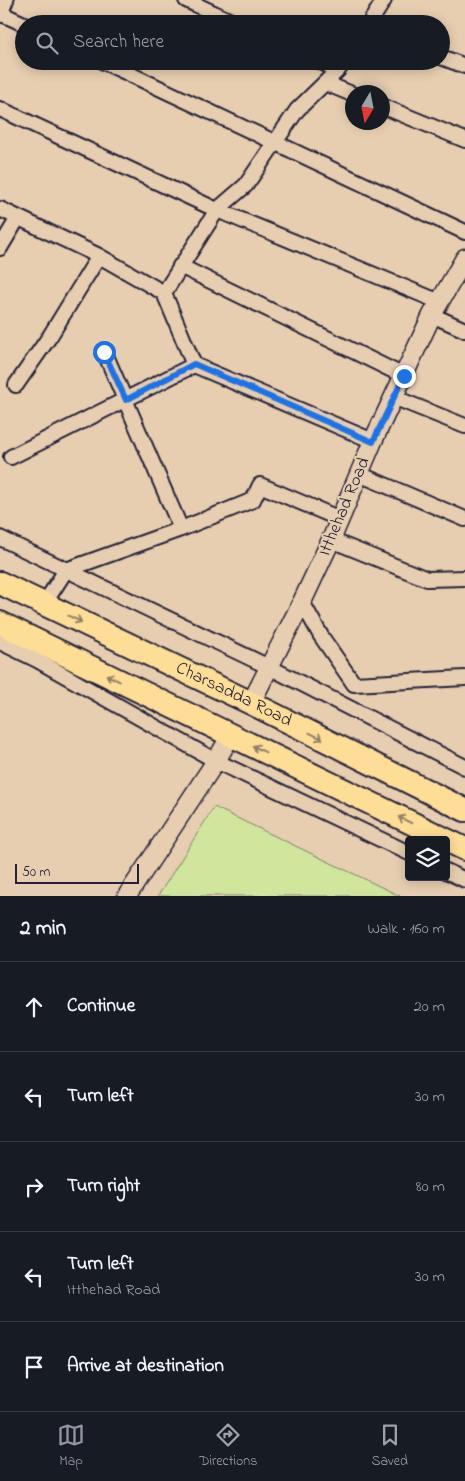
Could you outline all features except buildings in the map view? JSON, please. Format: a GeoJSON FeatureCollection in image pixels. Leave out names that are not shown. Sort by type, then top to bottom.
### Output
{"type":"FeatureCollection","features":[{"type":"Feature","properties":{"kind":"highway","name":"Charsadda Road"},"geometry":{"type":"LineString","coordinates":[[0,582],[462,808]]}},
{"type":"Feature","properties":{"kind":"highway","name":"Charsadda Road"},"geometry":{"type":"LineString","coordinates":[[0,623],[439,836]]}},
{"type":"Feature","properties":{"kind":"highway"},"geometry":{"type":"LineString","coordinates":[[444,836],[462,808]]}},
{"type":"Feature","properties":{"kind":"highway","name":"Charsadda Road"},"geometry":{"type":"LineString","coordinates":[[450,842],[465,849]]}},
{"type":"Feature","properties":{"kind":"street"},"geometry":{"type":"LineString","coordinates":[[6,0],[0,14],[15,20]]}},
{"type":"Feature","properties":{"kind":"street"},"geometry":{"type":"LineString","coordinates":[[375,15],[384,0]]}},
{"type":"Feature","properties":{"kind":"street"},"geometry":{"type":"LineString","coordinates":[[193,2],[220,15]]}},
{"type":"Feature","properties":{"kind":"street"},"geometry":{"type":"LineString","coordinates":[[450,60],[465,66]]}},
{"type":"Feature","properties":{"kind":"street"},"geometry":{"type":"LineString","coordinates":[[121,70],[465,232]]}},
{"type":"Feature","properties":{"kind":"street"},"geometry":{"type":"LineString","coordinates":[[164,293],[217,210],[246,185],[297,110],[338,70]]}},
{"type":"Feature","properties":{"kind":"street"},"geometry":{"type":"LineString","coordinates":[[325,83],[345,91]]}},
{"type":"Feature","properties":{"kind":"street"},"geometry":{"type":"LineString","coordinates":[[0,109],[217,210],[436,308],[465,330]]}},
{"type":"Feature","properties":{"kind":"street"},"geometry":{"type":"LineString","coordinates":[[390,109],[465,140]]}},
{"type":"Feature","properties":{"kind":"street"},"geometry":{"type":"LineString","coordinates":[[0,210],[99,256],[164,293],[194,364],[373,442]]}},
{"type":"Feature","properties":{"kind":"street"},"geometry":{"type":"LineString","coordinates":[[0,248],[18,218]]}},
{"type":"Feature","properties":{"kind":"street"},"geometry":{"type":"LineString","coordinates":[[16,385],[50,336],[99,256]]}},
{"type":"Feature","properties":{"kind":"street","name":"Itthehad Road"},"geometry":{"type":"LineString","coordinates":[[251,704],[331,540],[393,397],[436,308],[465,258]]}},
{"type":"Feature","properties":{"kind":"street"},"geometry":{"type":"LineString","coordinates":[[180,266],[404,376]]}},
{"type":"Feature","properties":{"kind":"street"},"geometry":{"type":"LineString","coordinates":[[104,352],[181,529]]}},
{"type":"Feature","properties":{"kind":"street"},"geometry":{"type":"LineString","coordinates":[[11,457],[194,364]]}},
{"type":"Feature","properties":{"kind":"street"},"geometry":{"type":"LineString","coordinates":[[393,397],[465,426]]}},
{"type":"Feature","properties":{"kind":"street"},"geometry":{"type":"LineString","coordinates":[[359,474],[465,519]]}},
{"type":"Feature","properties":{"kind":"street"},"geometry":{"type":"LineString","coordinates":[[44,604],[66,570],[181,529],[253,500],[260,485],[340,519]]}},
{"type":"Feature","properties":{"kind":"street"},"geometry":{"type":"LineString","coordinates":[[0,538],[269,667],[465,767]]}},
{"type":"Feature","properties":{"kind":"street"},"geometry":{"type":"LineString","coordinates":[[331,540],[426,579],[465,578]]}},
{"type":"Feature","properties":{"kind":"street"},"geometry":{"type":"LineString","coordinates":[[302,602],[321,636],[354,684],[465,678]]}},
{"type":"Feature","properties":{"kind":"street"},"geometry":{"type":"LineString","coordinates":[[0,642],[37,660],[216,761],[405,851]]}},
{"type":"Feature","properties":{"kind":"street"},"geometry":{"type":"LineString","coordinates":[[127,896],[216,761],[231,735]]}},
{"type":"Feature","properties":{"kind":"street"},"geometry":{"type":"LineString","coordinates":[[450,873],[465,880]]}},
{"type":"Feature","properties":{"kind":"green space"},"geometry":{"type":"Polygon","coordinates":[[[214,807],[400,896],[158,896],[214,807]]]}},
{"type":"Feature","properties":{"kind":"route"},"geometry":{"type":"LineString","coordinates":[[104,352],[126,400],[194,364],[373,442],[404,376]]}}]}
